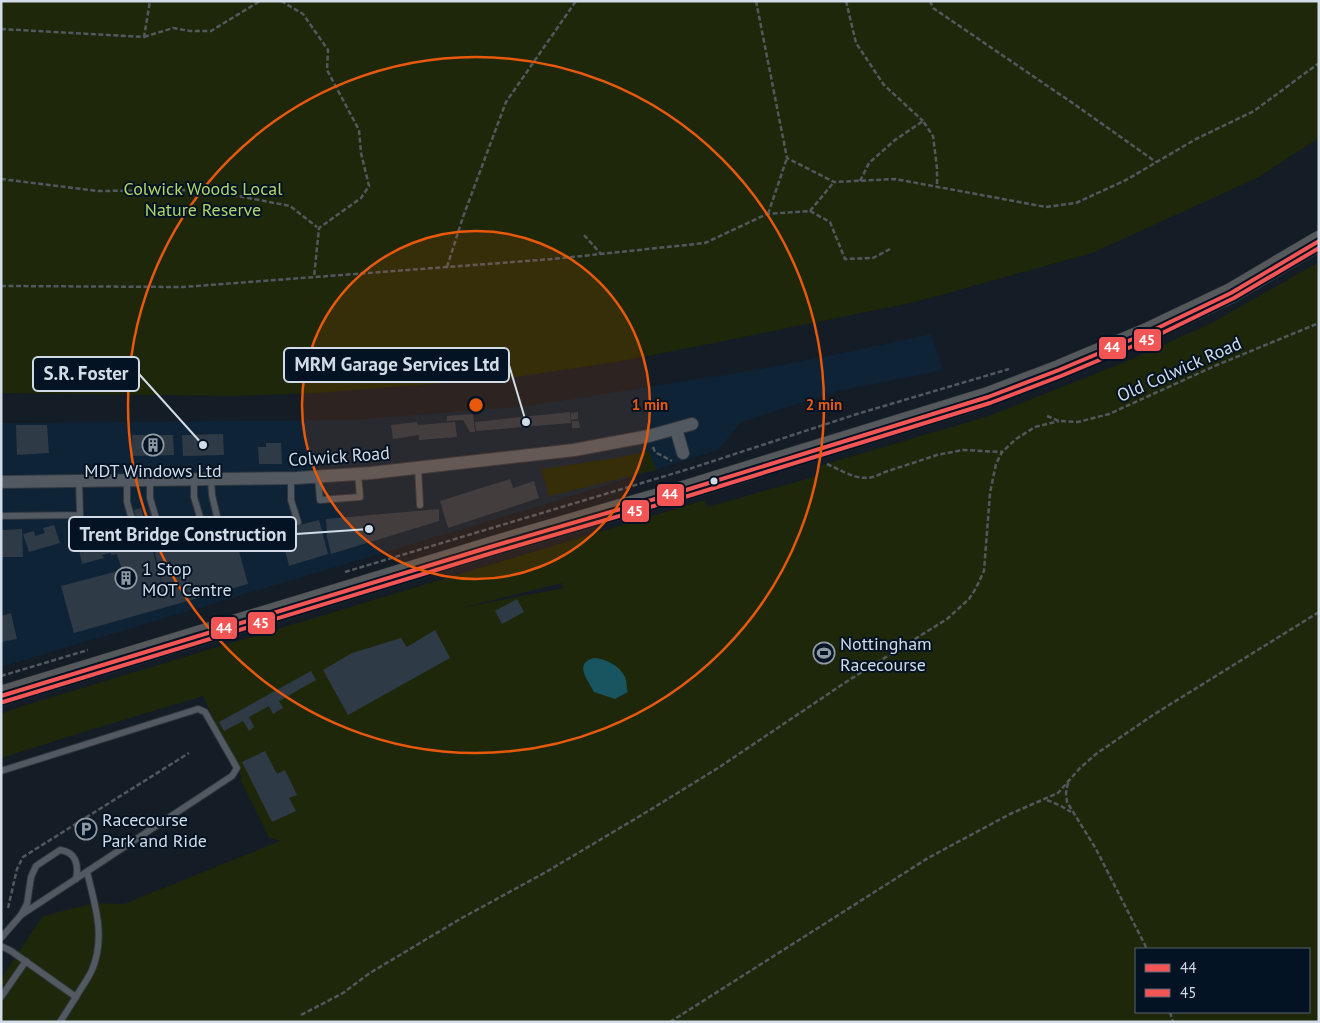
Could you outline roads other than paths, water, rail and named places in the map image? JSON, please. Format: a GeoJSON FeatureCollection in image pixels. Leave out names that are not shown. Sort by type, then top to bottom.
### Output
{"type":"FeatureCollection","features":[{"type":"Feature","properties":{"kind":"main road"},"geometry":{"type":"LineString","coordinates":[[1,696],[988,397],[1147,333],[1231,293],[1319,241]]}},
{"type":"Feature","properties":{"kind":"street","name":"Colwick Road"},"geometry":{"type":"LineString","coordinates":[[1,482],[212,480],[358,474],[574,450],[649,436],[692,424]]}},
{"type":"Feature","properties":{"kind":"street"},"geometry":{"type":"LineString","coordinates":[[676,429],[682,459]]}},
{"type":"Feature","properties":{"kind":"lane"},"geometry":{"type":"LineString","coordinates":[[418,467],[420,505]]}},
{"type":"Feature","properties":{"kind":"lane"},"geometry":{"type":"LineString","coordinates":[[318,477],[320,500],[360,497],[358,474]]}},
{"type":"Feature","properties":{"kind":"lane"},"geometry":{"type":"LineString","coordinates":[[291,478],[291,500],[298,522]]}},
{"type":"Feature","properties":{"kind":"lane"},"geometry":{"type":"LineString","coordinates":[[1,516],[80,514],[79,480]]}},
{"type":"Feature","properties":{"kind":"lane"},"geometry":{"type":"LineString","coordinates":[[127,480],[127,502],[133,523]]}},
{"type":"Feature","properties":{"kind":"lane"},"geometry":{"type":"LineString","coordinates":[[150,480],[150,498],[158,525]]}},
{"type":"Feature","properties":{"kind":"lane"},"geometry":{"type":"LineString","coordinates":[[194,480],[194,497],[202,527]]}},
{"type":"Feature","properties":{"kind":"lane"},"geometry":{"type":"LineString","coordinates":[[212,480],[212,494],[218,521]]}},
{"type":"Feature","properties":{"kind":"lane"},"geometry":{"type":"LineString","coordinates":[[1,771],[198,709],[205,712],[237,768],[232,776],[21,915]]}},
{"type":"Feature","properties":{"kind":"lane"},"geometry":{"type":"LineString","coordinates":[[1,938],[21,915],[27,904],[31,877],[36,866],[60,850],[66,851],[76,861],[78,869],[76,879]]}},
{"type":"Feature","properties":{"kind":"lane"},"geometry":{"type":"LineString","coordinates":[[60,1022],[92,970],[100,940],[97,915],[87,872]]}},
{"type":"Feature","properties":{"kind":"lane"},"geometry":{"type":"LineString","coordinates":[[1,946],[26,961],[76,997]]}},
{"type":"Feature","properties":{"kind":"lane"},"geometry":{"type":"LineString","coordinates":[[1,997],[26,961]]}},
{"type":"Feature","properties":{"kind":"place","name":"MRM Garage Services Ltd"},"geometry":{"type":"Point","coordinates":[526,422]}},
{"type":"Feature","properties":{"kind":"place","name":"MDT Windows Ltd"},"geometry":{"type":"Point","coordinates":[153,445]}},
{"type":"Feature","properties":{"kind":"place","name":"S.R. Foster"},"geometry":{"type":"Point","coordinates":[203,445]}},
{"type":"Feature","properties":{"kind":"place","name":"Trent Bridge Construction"},"geometry":{"type":"Point","coordinates":[369,529]}},
{"type":"Feature","properties":{"kind":"place","name":"1 Stop MOT Centre"},"geometry":{"type":"Point","coordinates":[126,578]}},
{"type":"Feature","properties":{"kind":"place","name":"Nottingham Racecourse"},"geometry":{"type":"Point","coordinates":[824,653]}},
{"type":"Feature","properties":{"kind":"place","name":"Racecourse Park and Ride"},"geometry":{"type":"Point","coordinates":[86,829]}},
{"type":"Feature","properties":{"kind":"park label","name":"Colwick Woods Local Nature Reserve"},"geometry":{"type":"Point","coordinates":[203,198]}}]}
